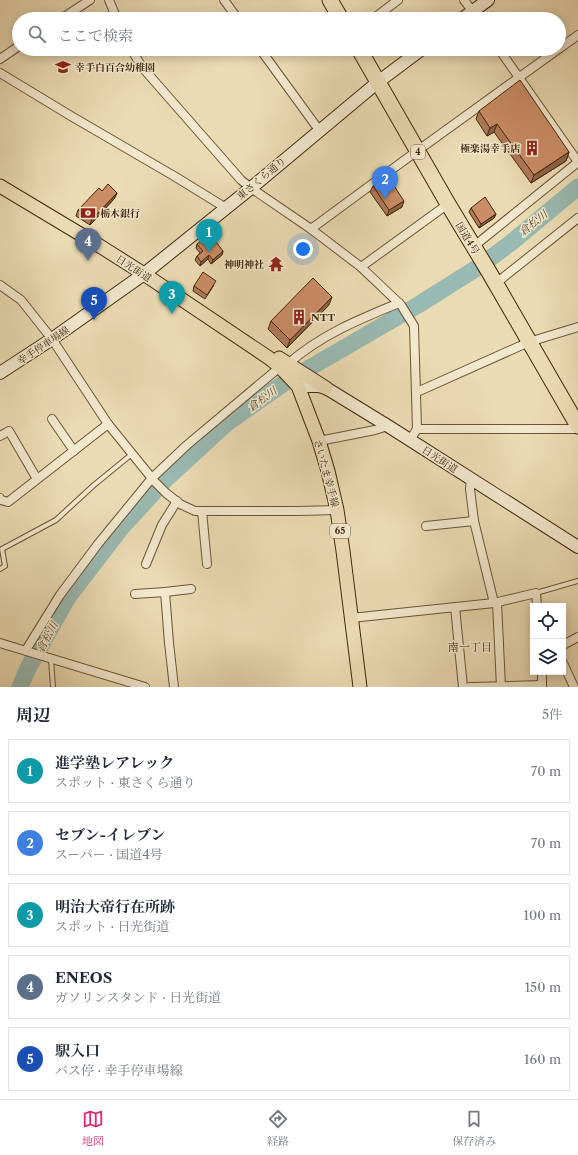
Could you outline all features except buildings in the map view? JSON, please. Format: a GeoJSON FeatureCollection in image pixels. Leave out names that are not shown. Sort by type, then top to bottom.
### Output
{"type":"FeatureCollection","features":[{"type":"Feature","properties":{"kind":"highway"},"geometry":{"type":"LineString","coordinates":[[330,0],[337,12]]}},
{"type":"Feature","properties":{"kind":"highway","name":"国道4号"},"geometry":{"type":"LineString","coordinates":[[363,56],[578,426]]}},
{"type":"Feature","properties":{"kind":"main road","name":"日光街道"},"geometry":{"type":"LineString","coordinates":[[0,186],[95,243],[232,333],[286,366]]}},
{"type":"Feature","properties":{"kind":"main road","name":"65"},"geometry":{"type":"LineString","coordinates":[[286,366],[299,381]]}},
{"type":"Feature","properties":{"kind":"main road"},"geometry":{"type":"LineString","coordinates":[[299,381],[326,388]]}},
{"type":"Feature","properties":{"kind":"main road","name":"さいたま幸手線"},"geometry":{"type":"LineString","coordinates":[[299,381],[328,471],[336,510],[343,551],[360,687]]}},
{"type":"Feature","properties":{"kind":"street"},"geometry":{"type":"LineString","coordinates":[[72,12],[90,0]]}},
{"type":"Feature","properties":{"kind":"street"},"geometry":{"type":"LineString","coordinates":[[110,0],[114,12]]}},
{"type":"Feature","properties":{"kind":"street"},"geometry":{"type":"LineString","coordinates":[[224,0],[233,12]]}},
{"type":"Feature","properties":{"kind":"street"},"geometry":{"type":"LineString","coordinates":[[382,12],[398,0]]}},
{"type":"Feature","properties":{"kind":"street"},"geometry":{"type":"LineString","coordinates":[[464,0],[473,12]]}},
{"type":"Feature","properties":{"kind":"street"},"geometry":{"type":"LineString","coordinates":[[478,12],[488,0]]}},
{"type":"Feature","properties":{"kind":"street"},"geometry":{"type":"LineString","coordinates":[[566,44],[578,35]]}},
{"type":"Feature","properties":{"kind":"street"},"geometry":{"type":"LineString","coordinates":[[0,59],[12,51]]}},
{"type":"Feature","properties":{"kind":"street"},"geometry":{"type":"LineString","coordinates":[[135,56],[147,73],[241,180],[311,229],[361,267],[400,304],[414,326],[417,429],[410,440]]}},
{"type":"Feature","properties":{"kind":"street"},"geometry":{"type":"LineString","coordinates":[[265,56],[319,130]]}},
{"type":"Feature","properties":{"kind":"street","name":"東さくら通り"},"geometry":{"type":"LineString","coordinates":[[144,274],[251,188],[378,82],[413,56]]}},
{"type":"Feature","properties":{"kind":"street"},"geometry":{"type":"LineString","coordinates":[[475,250],[578,162],[504,56]]}},
{"type":"Feature","properties":{"kind":"street"},"geometry":{"type":"LineString","coordinates":[[311,229],[550,56]]}},
{"type":"Feature","properties":{"kind":"street"},"geometry":{"type":"LineString","coordinates":[[0,73],[226,208]]}},
{"type":"Feature","properties":{"kind":"street"},"geometry":{"type":"LineString","coordinates":[[361,267],[448,204]]}},
{"type":"Feature","properties":{"kind":"street"},"geometry":{"type":"LineString","coordinates":[[492,278],[578,218]]}},
{"type":"Feature","properties":{"kind":"street","name":"幸手停車場線"},"geometry":{"type":"LineString","coordinates":[[0,373],[52,339],[144,274]]}},
{"type":"Feature","properties":{"kind":"street"},"geometry":{"type":"LineString","coordinates":[[0,285],[21,300],[52,339],[108,424],[154,480],[166,493],[177,501],[195,511],[298,512],[336,510]]}},
{"type":"Feature","properties":{"kind":"street"},"geometry":{"type":"LineString","coordinates":[[27,651],[60,595],[98,544],[187,445],[298,355],[329,334],[360,319],[400,304]]}},
{"type":"Feature","properties":{"kind":"street"},"geometry":{"type":"LineString","coordinates":[[417,392],[529,342],[578,326]]}},
{"type":"Feature","properties":{"kind":"street","name":"日光街道"},"geometry":{"type":"LineString","coordinates":[[326,388],[578,547]]}},
{"type":"Feature","properties":{"kind":"street"},"geometry":{"type":"LineString","coordinates":[[52,419],[74,451]]}},
{"type":"Feature","properties":{"kind":"street"},"geometry":{"type":"LineString","coordinates":[[0,498],[1,500],[8,502],[108,424]]}},
{"type":"Feature","properties":{"kind":"street"},"geometry":{"type":"LineString","coordinates":[[319,441],[388,426]]}},
{"type":"Feature","properties":{"kind":"street"},"geometry":{"type":"LineString","coordinates":[[417,429],[578,429]]}},
{"type":"Feature","properties":{"kind":"street"},"geometry":{"type":"LineString","coordinates":[[0,436],[9,431],[37,479]]}},
{"type":"Feature","properties":{"kind":"street"},"geometry":{"type":"LineString","coordinates":[[471,479],[470,489],[474,522],[495,602],[501,687]]}},
{"type":"Feature","properties":{"kind":"street"},"geometry":{"type":"LineString","coordinates":[[146,564],[162,525],[177,501]]}},
{"type":"Feature","properties":{"kind":"street"},"geometry":{"type":"LineString","coordinates":[[202,511],[208,564]]}},
{"type":"Feature","properties":{"kind":"street"},"geometry":{"type":"LineString","coordinates":[[426,526],[474,522]]}},
{"type":"Feature","properties":{"kind":"street"},"geometry":{"type":"LineString","coordinates":[[135,594],[191,589]]}},
{"type":"Feature","properties":{"kind":"street"},"geometry":{"type":"LineString","coordinates":[[165,592],[174,687]]}},
{"type":"Feature","properties":{"kind":"street"},"geometry":{"type":"LineString","coordinates":[[352,618],[495,602],[536,593],[537,603]]}},
{"type":"Feature","properties":{"kind":"street"},"geometry":{"type":"LineString","coordinates":[[455,607],[463,687]]}},
{"type":"Feature","properties":{"kind":"street"},"geometry":{"type":"LineString","coordinates":[[566,644],[578,637]]}},
{"type":"Feature","properties":{"kind":"street"},"geometry":{"type":"LineString","coordinates":[[0,643],[145,687]]}},
{"type":"Feature","properties":{"kind":"street"},"geometry":{"type":"LineString","coordinates":[[566,670],[574,687]]}},
{"type":"Feature","properties":{"kind":"street"},"geometry":{"type":"LineString","coordinates":[[470,687],[542,686],[542,675]]}},
{"type":"Feature","properties":{"kind":"lane"},"geometry":{"type":"LineString","coordinates":[[0,569],[5,566],[2,549],[56,520],[94,485],[132,454]]}},
{"type":"Feature","properties":{"kind":"lane"},"geometry":{"type":"LineString","coordinates":[[536,593],[578,581]]}},
{"type":"Feature","properties":{"kind":"lane"},"geometry":{"type":"LineString","coordinates":[[52,658],[53,687]]}},
{"type":"Feature","properties":{"kind":"waterway","name":"倉松川"},"geometry":{"type":"LineString","coordinates":[[20,687],[28,668],[68,597],[121,528],[166,479],[227,423],[287,381],[418,305],[480,266],[512,242],[578,187]]}},
{"type":"Feature","properties":{"kind":"place","name":"幸手白百合幼稚園"},"geometry":{"type":"Point","coordinates":[63,67]}},
{"type":"Feature","properties":{"kind":"place","name":"極楽湯幸手店"},"geometry":{"type":"Point","coordinates":[532,148]}},
{"type":"Feature","properties":{"kind":"place","name":"セブン-イレブン"},"geometry":{"type":"Point","coordinates":[385,199]}},
{"type":"Feature","properties":{"kind":"place","name":"栃木銀行"},"geometry":{"type":"Point","coordinates":[88,213]}},
{"type":"Feature","properties":{"kind":"place","name":"進学塾レアレック"},"geometry":{"type":"Point","coordinates":[209,252]}},
{"type":"Feature","properties":{"kind":"place","name":"ENEOS"},"geometry":{"type":"Point","coordinates":[88,261]}},
{"type":"Feature","properties":{"kind":"place","name":"神明神社"},"geometry":{"type":"Point","coordinates":[276,264]}},
{"type":"Feature","properties":{"kind":"place","name":"明治大帝行在所跡"},"geometry":{"type":"Point","coordinates":[172,314]}},
{"type":"Feature","properties":{"kind":"place","name":"NTT"},"geometry":{"type":"Point","coordinates":[299,317]}},
{"type":"Feature","properties":{"kind":"place","name":"駅入口"},"geometry":{"type":"Point","coordinates":[94,320]}},
{"type":"Feature","properties":{"kind":"district","name":"南一丁目"},"geometry":{"type":"Point","coordinates":[470,647]}}]}
